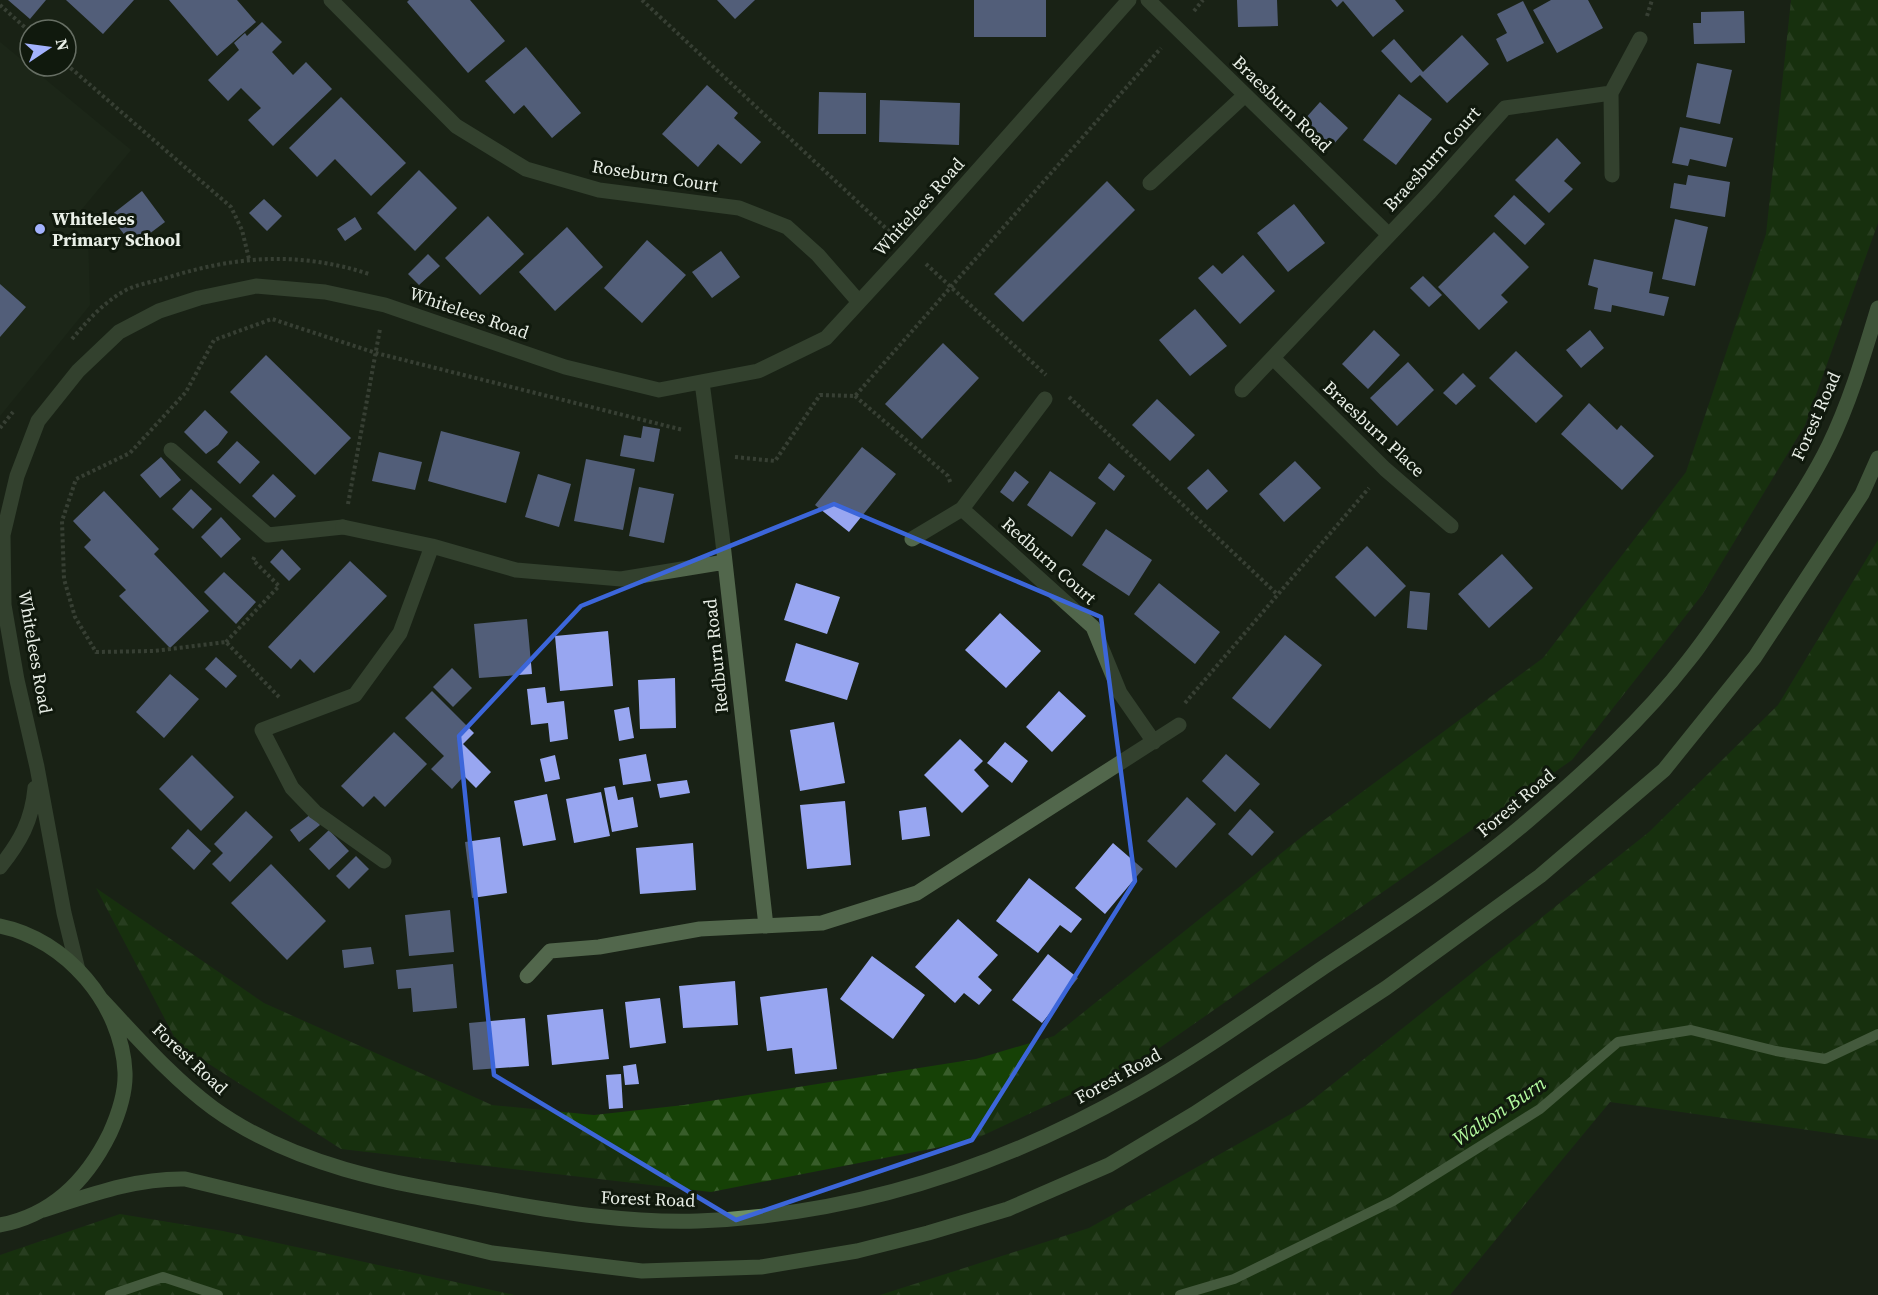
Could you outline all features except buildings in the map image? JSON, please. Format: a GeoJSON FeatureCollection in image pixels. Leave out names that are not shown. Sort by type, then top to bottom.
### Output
{"type":"FeatureCollection","features":[{"type":"Feature","properties":{"kind":"street","name":"Roseburn Court"},"geometry":{"type":"LineString","coordinates":[[331,0],[456,126],[526,169],[599,190],[739,208],[787,228],[818,255],[859,302]]}},
{"type":"Feature","properties":{"kind":"street","name":"Whitelees Road"},"geometry":{"type":"LineString","coordinates":[[78,970],[52,856],[37,767],[17,680],[4,604],[3,535],[17,476],[38,421],[78,371],[119,332],[159,311],[199,298],[256,286],[325,292],[385,305],[565,367],[660,390],[758,370],[826,338],[1129,0]]}},
{"type":"Feature","properties":{"kind":"street","name":"Braesburn Road"},"geometry":{"type":"LineString","coordinates":[[1148,0],[1389,236]]}},
{"type":"Feature","properties":{"kind":"street"},"geometry":{"type":"LineString","coordinates":[[1612,175],[1611,93],[1640,39]]}},
{"type":"Feature","properties":{"kind":"street","name":"Braesburn Court"},"geometry":{"type":"LineString","coordinates":[[1389,236],[1505,108],[1611,93]]}},
{"type":"Feature","properties":{"kind":"street"},"geometry":{"type":"LineString","coordinates":[[1150,183],[1245,95]]}},
{"type":"Feature","properties":{"kind":"street"},"geometry":{"type":"LineString","coordinates":[[1242,390],[1389,236]]}},
{"type":"Feature","properties":{"kind":"street","name":"Forest Road"},"geometry":{"type":"LineString","coordinates":[[101,999],[155,1055],[214,1108],[264,1140],[313,1161],[465,1196],[584,1215],[693,1221],[726,1219],[784,1213],[884,1195],[988,1162],[1046,1137],[1135,1091],[1235,1028],[1472,865],[1528,822],[1613,743],[1685,665],[1716,624],[1786,518],[1828,446],[1848,397],[1878,308]]}},
{"type":"Feature","properties":{"kind":"street","name":"Braesburn Place"},"geometry":{"type":"LineString","coordinates":[[1273,358],[1386,469],[1451,526]]}},
{"type":"Feature","properties":{"kind":"street","name":"Redburn Road"},"geometry":{"type":"LineString","coordinates":[[702,382],[725,562],[766,926]]}},
{"type":"Feature","properties":{"kind":"street"},"geometry":{"type":"LineString","coordinates":[[912,539],[962,509],[1045,399]]}},
{"type":"Feature","properties":{"kind":"street"},"geometry":{"type":"LineString","coordinates":[[171,450],[268,535],[343,527],[432,546],[516,570],[621,579],[725,562]]}},
{"type":"Feature","properties":{"kind":"street"},"geometry":{"type":"LineString","coordinates":[[0,1225],[128,1184],[157,1179],[184,1179],[492,1253],[642,1271],[761,1267],[857,1251],[1008,1209],[1109,1165],[1194,1114],[1386,988],[1540,876],[1655,777],[1755,657],[1862,494],[1878,458]]}},
{"type":"Feature","properties":{"kind":"street","name":"Redburn Court"},"geometry":{"type":"LineString","coordinates":[[962,509],[1093,627],[1120,693],[1154,742]]}},
{"type":"Feature","properties":{"kind":"street"},"geometry":{"type":"LineString","coordinates":[[384,861],[315,812],[292,788],[262,730],[355,695],[400,633],[432,546]]}},
{"type":"Feature","properties":{"kind":"street"},"geometry":{"type":"LineString","coordinates":[[527,976],[550,951],[599,947],[700,929],[822,923],[917,893],[1179,725]]}},
{"type":"Feature","properties":{"kind":"street","name":"Whitelees Road"},"geometry":{"type":"LineString","coordinates":[[0,867],[27,828],[33,809],[37,767]]}},
{"type":"Feature","properties":{"kind":"street"},"geometry":{"type":"LineString","coordinates":[[0,926],[49,947],[78,970],[101,999],[119,1036],[125,1073],[124,1094],[114,1123],[88,1172],[68,1193],[43,1210]]}},
{"type":"Feature","properties":{"kind":"path"},"geometry":{"type":"LineString","coordinates":[[642,0],[1055,384]]}},
{"type":"Feature","properties":{"kind":"path"},"geometry":{"type":"LineString","coordinates":[[855,396],[1203,0]]}},
{"type":"Feature","properties":{"kind":"path"},"geometry":{"type":"LineString","coordinates":[[0,5],[18,21]]}},
{"type":"Feature","properties":{"kind":"path"},"geometry":{"type":"LineString","coordinates":[[78,74],[231,207],[242,230],[249,259]]}},
{"type":"Feature","properties":{"kind":"path"},"geometry":{"type":"LineString","coordinates":[[66,348],[95,312],[127,290],[210,264],[249,259],[333,263],[369,274],[390,286],[343,527]]}},
{"type":"Feature","properties":{"kind":"path"},"geometry":{"type":"LineString","coordinates":[[268,535],[253,560],[279,586],[226,642],[154,651],[96,652],[75,617],[64,579],[62,521],[76,479],[130,453],[186,392],[214,340],[272,319],[376,353],[710,436]]}},
{"type":"Feature","properties":{"kind":"path"},"geometry":{"type":"LineString","coordinates":[[1064,392],[1278,595]]}},
{"type":"Feature","properties":{"kind":"path"},"geometry":{"type":"LineString","coordinates":[[712,454],[775,462],[820,395],[855,396],[948,476],[962,509]]}},
{"type":"Feature","properties":{"kind":"path"},"geometry":{"type":"LineString","coordinates":[[0,428],[15,410]]}},
{"type":"Feature","properties":{"kind":"path"},"geometry":{"type":"LineString","coordinates":[[1179,725],[1184,705],[1386,469]]}},
{"type":"Feature","properties":{"kind":"path"},"geometry":{"type":"LineString","coordinates":[[226,642],[298,717]]}},
{"type":"Feature","properties":{"kind":"highlighted area"},"geometry":{"type":"Polygon","coordinates":[[[834,504],[1101,617],[1135,881],[972,1140],[736,1220],[494,1075],[459,736],[581,606],[834,504]]]}},
{"type":"Feature","properties":{"kind":"shaded area","name":"Whitelees Primary School"},"geometry":{"type":"Polygon","coordinates":[[[0,42],[18,57],[18,78],[44,78],[131,150],[72,221],[88,236],[90,305],[0,416],[0,42]]]}},
{"type":"Feature","properties":{"kind":"green space"},"geometry":{"type":"Polygon","coordinates":[[[1791,0],[1878,0],[1878,223],[1805,425],[1702,595],[1572,760],[1138,1063],[971,1141],[711,1192],[341,1149],[178,1044],[96,888],[264,1003],[492,1105],[594,1115],[684,1105],[976,1059],[1054,1036],[1304,835],[1543,658],[1686,472],[1766,234],[1791,0]]]}},
{"type":"Feature","properties":{"kind":"green space"},"geometry":{"type":"Polygon","coordinates":[[[1878,540],[1878,1140],[1610,1102],[1450,1295],[880,1295],[1089,1228],[1305,1106],[1649,832],[1778,705],[1878,540]]]}},
{"type":"Feature","properties":{"kind":"green space"},"geometry":{"type":"Polygon","coordinates":[[[120,1214],[223,1231],[515,1295],[0,1295],[0,1255],[120,1214]]]}},
{"type":"Feature","properties":{"kind":"waterway","name":"Walton Burn"},"geometry":{"type":"LineString","coordinates":[[1180,1295],[1234,1279],[1393,1201],[1540,1109],[1618,1042],[1691,1030],[1776,1051],[1825,1059],[1878,1034]]}},
{"type":"Feature","properties":{"kind":"waterway","name":"Walton Burn"},"geometry":{"type":"LineString","coordinates":[[110,1295],[163,1277],[218,1295]]}},
{"type":"Feature","properties":{"kind":"place","name":"Whitelees Primary School"},"geometry":{"type":"Point","coordinates":[40,229]}}]}
